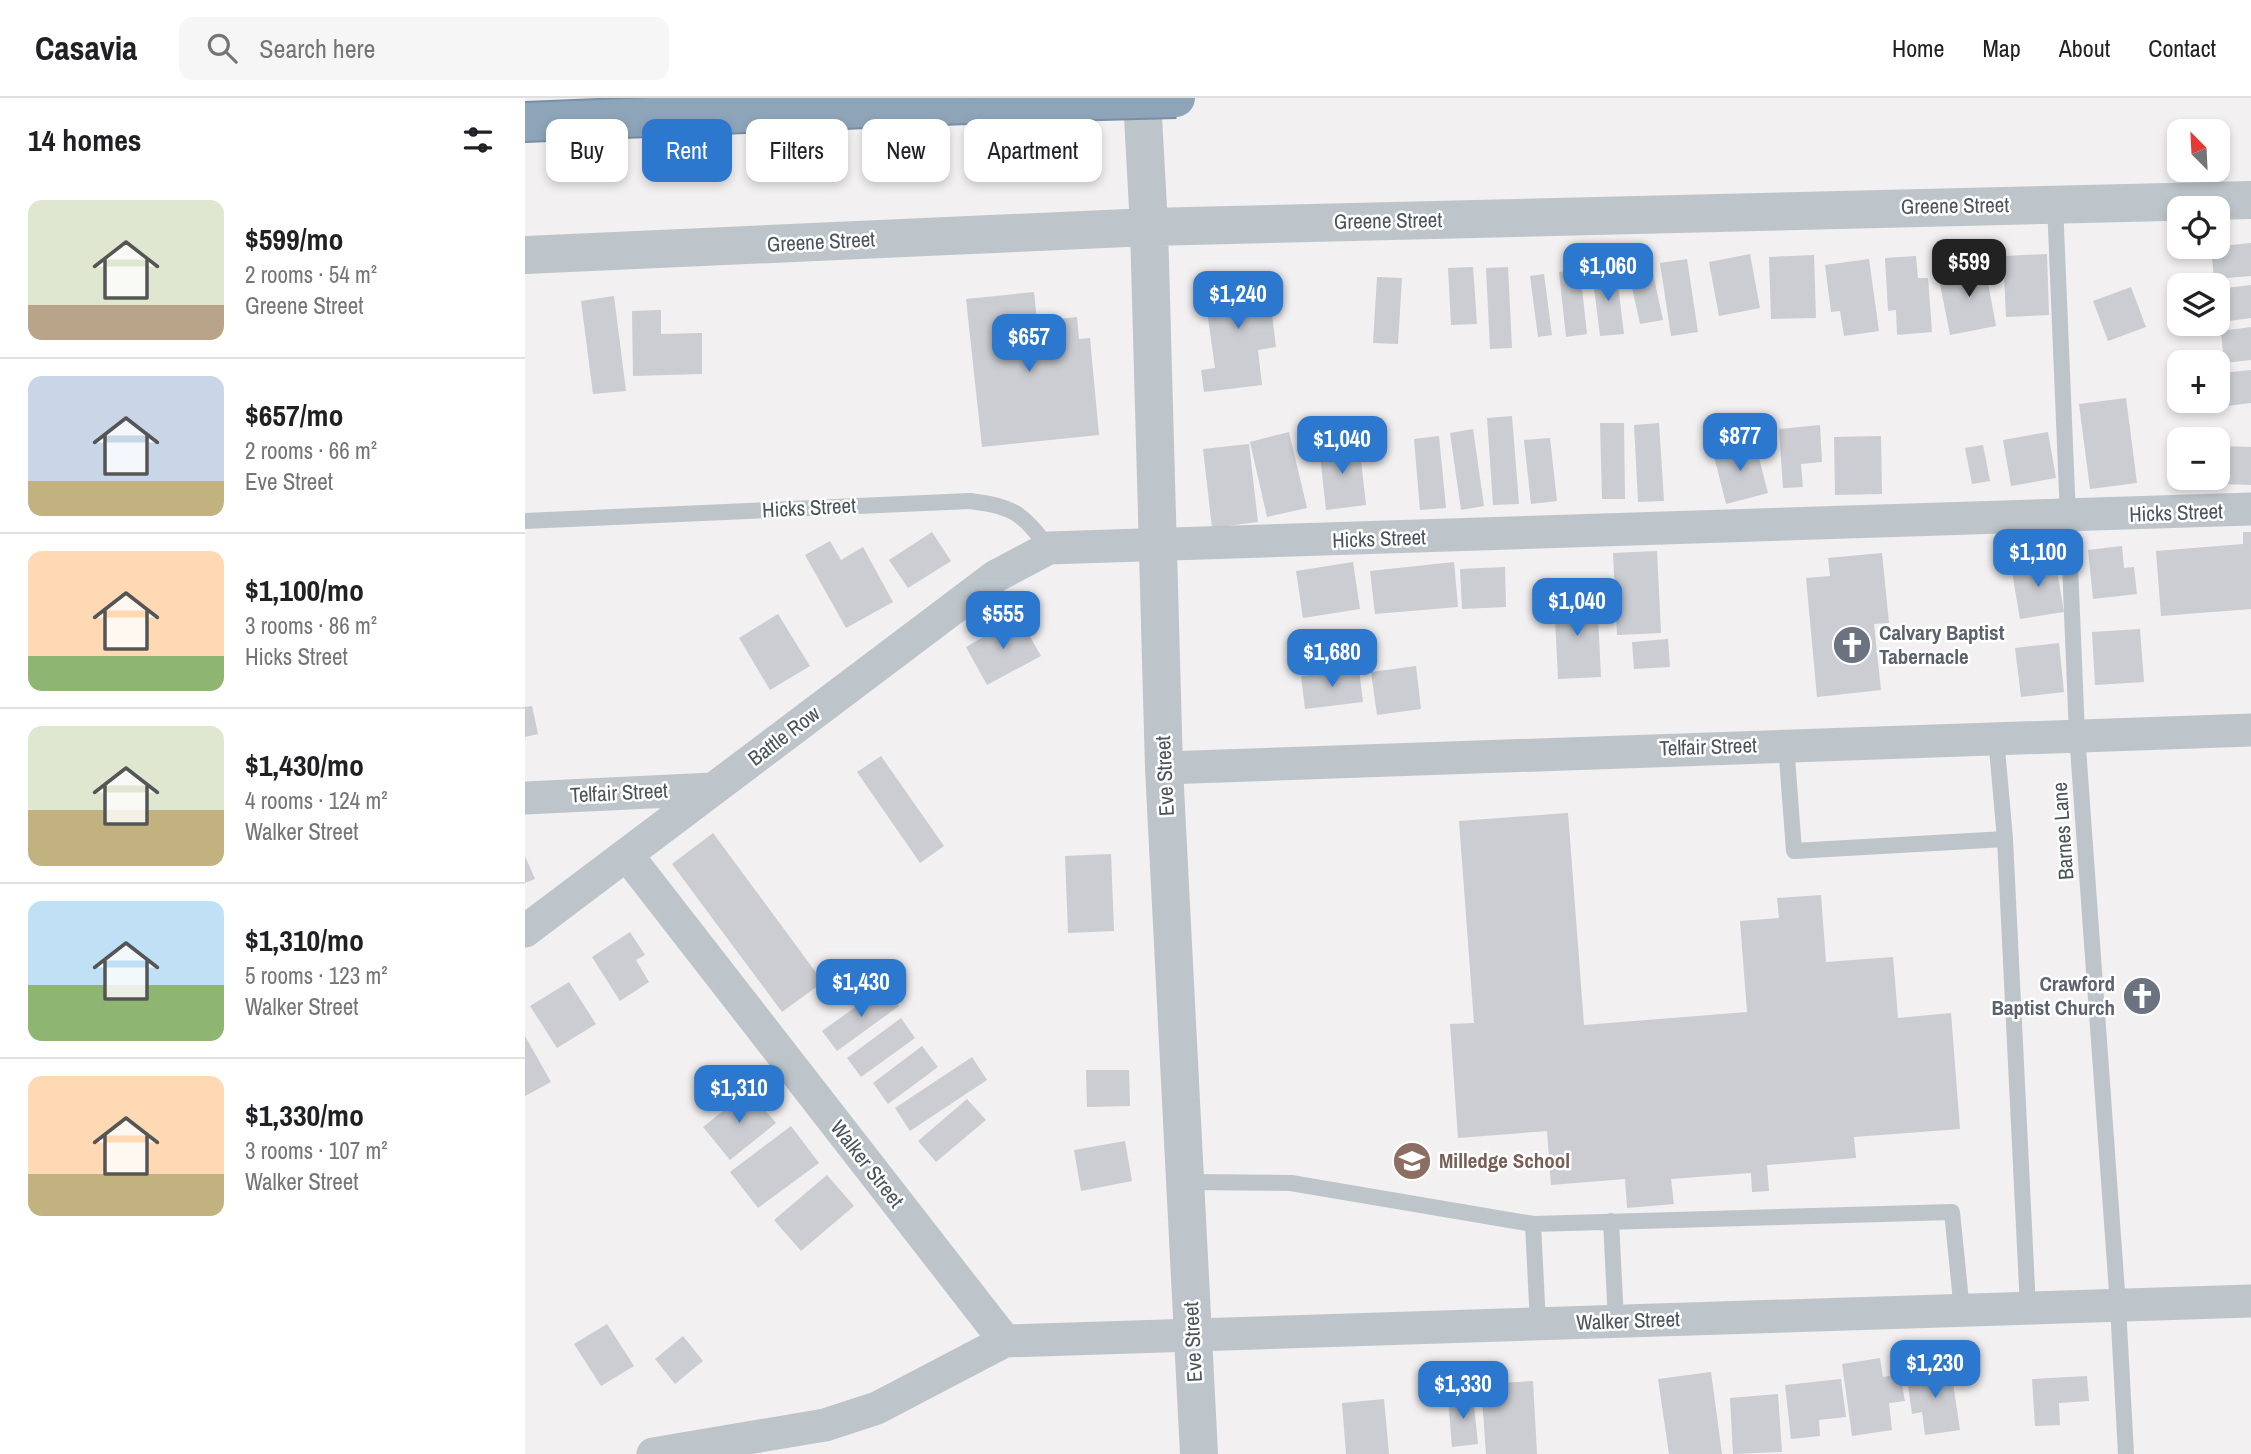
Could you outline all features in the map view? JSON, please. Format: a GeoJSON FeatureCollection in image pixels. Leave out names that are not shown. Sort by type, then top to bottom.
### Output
{"type":"FeatureCollection","features":[{"type":"Feature","properties":{"kind":"highway"},"geometry":{"type":"LineString","coordinates":[[525,122],[1176,98]]}},
{"type":"Feature","properties":{"kind":"street","name":"Eve Street"},"geometry":{"type":"LineString","coordinates":[[1142,98],[1149,227],[1164,768],[1199,1454]]}},
{"type":"Feature","properties":{"kind":"street","name":"Greene Street"},"geometry":{"type":"LineString","coordinates":[[525,255],[1149,227],[2251,200]]}},
{"type":"Feature","properties":{"kind":"street","name":"Hicks Street"},"geometry":{"type":"LineString","coordinates":[[1049,548],[2070,517],[2251,509]]}},
{"type":"Feature","properties":{"kind":"street","name":"Battle Row"},"geometry":{"type":"LineString","coordinates":[[525,931],[996,576],[1049,548]]}},
{"type":"Feature","properties":{"kind":"street","name":"Telfair Street"},"geometry":{"type":"LineString","coordinates":[[1164,768],[1786,744],[2251,730]]}},
{"type":"Feature","properties":{"kind":"street","name":"Telfair Street"},"geometry":{"type":"LineString","coordinates":[[525,797],[713,789]]}},
{"type":"Feature","properties":{"kind":"street","name":"Walker Street"},"geometry":{"type":"LineString","coordinates":[[627,855],[1005,1341]]}},
{"type":"Feature","properties":{"kind":"street","name":"Walker Street"},"geometry":{"type":"LineString","coordinates":[[653,1454],[825,1425],[851,1417],[877,1408],[1005,1341],[2251,1301]]}},
{"type":"Feature","properties":{"kind":"lane","name":"Barnes Lane"},"geometry":{"type":"LineString","coordinates":[[2055,204],[2077,734],[2126,1454]]}},
{"type":"Feature","properties":{"kind":"lane","name":"Hicks Street"},"geometry":{"type":"LineString","coordinates":[[525,521],[970,501],[999,505],[1023,516],[1049,548]]}},
{"type":"Feature","properties":{"kind":"lane"},"geometry":{"type":"LineString","coordinates":[[1996,737],[2005,839],[2028,1309]]}},
{"type":"Feature","properties":{"kind":"lane"},"geometry":{"type":"LineString","coordinates":[[1786,744],[1794,851],[2005,839]]}},
{"type":"Feature","properties":{"kind":"lane"},"geometry":{"type":"LineString","coordinates":[[1185,1182],[1291,1183],[1533,1224],[1952,1212],[1962,1311]]}},
{"type":"Feature","properties":{"kind":"lane"},"geometry":{"type":"LineString","coordinates":[[1611,1221],[1616,1321]]}},
{"type":"Feature","properties":{"kind":"lane"},"geometry":{"type":"LineString","coordinates":[[1533,1224],[1538,1324]]}},
{"type":"Feature","properties":{"kind":"building"},"geometry":{"type":"Polygon","coordinates":[[[2251,243],[2251,276],[2230,278],[2230,273],[2213,273],[2212,259],[2230,259],[2230,245],[2251,243]]]}},
{"type":"Feature","properties":{"kind":"building"},"geometry":{"type":"Polygon","coordinates":[[[1750,254],[1760,308],[1719,316],[1709,262],[1750,254]]]}},
{"type":"Feature","properties":{"kind":"building"},"geometry":{"type":"Polygon","coordinates":[[[2047,254],[2049,315],[2006,317],[2003,256],[2047,254]]]}},
{"type":"Feature","properties":{"kind":"building"},"geometry":{"type":"Polygon","coordinates":[[[1814,255],[1816,318],[1771,319],[1769,257],[1814,255]]]}},
{"type":"Feature","properties":{"kind":"building"},"geometry":{"type":"Polygon","coordinates":[[[1916,256],[1918,278],[1928,278],[1932,332],[1897,335],[1896,310],[1888,311],[1885,258],[1916,256]]]}},
{"type":"Feature","properties":{"kind":"building"},"geometry":{"type":"Polygon","coordinates":[[[1983,256],[1996,326],[1950,335],[1940,284],[1964,280],[1961,261],[1983,256]]]}},
{"type":"Feature","properties":{"kind":"building"},"geometry":{"type":"Polygon","coordinates":[[[1687,259],[1698,332],[1671,336],[1660,263],[1687,259]]]}},
{"type":"Feature","properties":{"kind":"building"},"geometry":{"type":"Polygon","coordinates":[[[1869,259],[1879,331],[1844,336],[1840,311],[1831,312],[1825,265],[1869,259]]]}},
{"type":"Feature","properties":{"kind":"building"},"geometry":{"type":"Polygon","coordinates":[[[1651,264],[1663,320],[1640,324],[1628,269],[1651,264]]]}},
{"type":"Feature","properties":{"kind":"building"},"geometry":{"type":"Polygon","coordinates":[[[1473,267],[1477,324],[1451,325],[1448,268],[1473,267]]]}},
{"type":"Feature","properties":{"kind":"building"},"geometry":{"type":"Polygon","coordinates":[[[1508,267],[1512,348],[1490,349],[1486,268],[1508,267]]]}},
{"type":"Feature","properties":{"kind":"building"},"geometry":{"type":"Polygon","coordinates":[[[1616,269],[1624,334],[1600,336],[1592,272],[1616,269]]]}},
{"type":"Feature","properties":{"kind":"building"},"geometry":{"type":"Polygon","coordinates":[[[1580,270],[1587,334],[1566,337],[1559,272],[1580,270]]]}},
{"type":"Feature","properties":{"kind":"building"},"geometry":{"type":"Polygon","coordinates":[[[1267,274],[1276,347],[1258,350],[1262,385],[1204,392],[1201,370],[1215,368],[1203,282],[1267,274]]]}},
{"type":"Feature","properties":{"kind":"building"},"geometry":{"type":"Polygon","coordinates":[[[1544,274],[1552,335],[1538,337],[1530,276],[1544,274]]]}},
{"type":"Feature","properties":{"kind":"building"},"geometry":{"type":"Polygon","coordinates":[[[1377,277],[1402,278],[1398,344],[1373,343],[1377,277]]]}},
{"type":"Feature","properties":{"kind":"building"},"geometry":{"type":"Polygon","coordinates":[[[2251,285],[2251,318],[2230,321],[2230,288],[2251,285]]]}},
{"type":"Feature","properties":{"kind":"building"},"geometry":{"type":"Polygon","coordinates":[[[2131,287],[2146,327],[2108,341],[2093,301],[2131,287]]]}},
{"type":"Feature","properties":{"kind":"building"},"geometry":{"type":"Polygon","coordinates":[[[1034,292],[1039,342],[1060,340],[1058,319],[1077,317],[1079,339],[1090,338],[1099,435],[982,447],[966,299],[1034,292]]]}},
{"type":"Feature","properties":{"kind":"building"},"geometry":{"type":"Polygon","coordinates":[[[614,296],[626,391],[593,394],[581,301],[614,296]]]}},
{"type":"Feature","properties":{"kind":"building"},"geometry":{"type":"Polygon","coordinates":[[[661,310],[661,334],[702,333],[702,374],[633,376],[632,311],[661,310]]]}},
{"type":"Feature","properties":{"kind":"building"},"geometry":{"type":"Polygon","coordinates":[[[2251,327],[2251,360],[2230,362],[2230,350],[2223,350],[2221,336],[2230,336],[2230,330],[2251,327]]]}},
{"type":"Feature","properties":{"kind":"building"},"geometry":{"type":"Polygon","coordinates":[[[2251,370],[2251,403],[2230,406],[2230,372],[2251,370]]]}},
{"type":"Feature","properties":{"kind":"building"},"geometry":{"type":"Polygon","coordinates":[[[2126,398],[2137,483],[2090,489],[2079,404],[2126,398]]]}},
{"type":"Feature","properties":{"kind":"building"},"geometry":{"type":"Polygon","coordinates":[[[1512,416],[1519,504],[1493,505],[1487,418],[1512,416]]]}},
{"type":"Feature","properties":{"kind":"building"},"geometry":{"type":"Polygon","coordinates":[[[1600,423],[1624,423],[1625,499],[1602,499],[1600,423]]]}},
{"type":"Feature","properties":{"kind":"building"},"geometry":{"type":"Polygon","coordinates":[[[1659,423],[1664,501],[1638,502],[1634,425],[1659,423]]]}},
{"type":"Feature","properties":{"kind":"building"},"geometry":{"type":"Polygon","coordinates":[[[1820,425],[1822,462],[1801,464],[1803,487],[1783,488],[1779,429],[1820,425]]]}},
{"type":"Feature","properties":{"kind":"building"},"geometry":{"type":"Polygon","coordinates":[[[1473,429],[1484,506],[1461,510],[1450,433],[1473,429]]]}},
{"type":"Feature","properties":{"kind":"building"},"geometry":{"type":"Polygon","coordinates":[[[1289,432],[1307,508],[1267,517],[1250,442],[1289,432]]]}},
{"type":"Feature","properties":{"kind":"building"},"geometry":{"type":"Polygon","coordinates":[[[2048,432],[2056,478],[2011,486],[2003,440],[2048,432]]]}},
{"type":"Feature","properties":{"kind":"building"},"geometry":{"type":"Polygon","coordinates":[[[1439,436],[1446,508],[1420,510],[1414,439],[1439,436]]]}},
{"type":"Feature","properties":{"kind":"building"},"geometry":{"type":"Polygon","coordinates":[[[1881,436],[1882,494],[1835,495],[1834,437],[1881,436]]]}},
{"type":"Feature","properties":{"kind":"building"},"geometry":{"type":"Polygon","coordinates":[[[1550,438],[1557,501],[1531,504],[1524,440],[1550,438]]]}},
{"type":"Feature","properties":{"kind":"building"},"geometry":{"type":"Polygon","coordinates":[[[1359,442],[1366,505],[1326,510],[1319,446],[1359,442]]]}},
{"type":"Feature","properties":{"kind":"building"},"geometry":{"type":"Polygon","coordinates":[[[1755,442],[1768,493],[1726,504],[1713,452],[1755,442]]]}},
{"type":"Feature","properties":{"kind":"building"},"geometry":{"type":"Polygon","coordinates":[[[1249,444],[1258,522],[1212,528],[1203,449],[1249,444]]]}},
{"type":"Feature","properties":{"kind":"building"},"geometry":{"type":"Polygon","coordinates":[[[1983,445],[1990,481],[1972,484],[1965,448],[1983,445]]]}},
{"type":"Feature","properties":{"kind":"building"},"geometry":{"type":"Polygon","coordinates":[[[2230,446],[2251,447],[2251,485],[2230,484],[2230,446]]]}},
{"type":"Feature","properties":{"kind":"building"},"geometry":{"type":"Polygon","coordinates":[[[932,532],[951,561],[908,588],[889,560],[932,532]]]}},
{"type":"Feature","properties":{"kind":"building"},"geometry":{"type":"Polygon","coordinates":[[[2243,532],[2251,532],[2251,609],[2161,616],[2156,551],[2243,544],[2243,532]]]}},
{"type":"Feature","properties":{"kind":"building"},"geometry":{"type":"Polygon","coordinates":[[[830,541],[841,560],[863,547],[893,602],[846,628],[805,555],[830,541]]]}},
{"type":"Feature","properties":{"kind":"building"},"geometry":{"type":"Polygon","coordinates":[[[2122,546],[2124,568],[2134,567],[2137,594],[2093,599],[2088,550],[2122,546]]]}},
{"type":"Feature","properties":{"kind":"building"},"geometry":{"type":"Polygon","coordinates":[[[1657,551],[1661,633],[1617,635],[1613,553],[1657,551]]]}},
{"type":"Feature","properties":{"kind":"building"},"geometry":{"type":"Polygon","coordinates":[[[1882,553],[1889,623],[1874,624],[1881,690],[1817,697],[1806,578],[1830,576],[1828,558],[1882,553]]]}},
{"type":"Feature","properties":{"kind":"building"},"geometry":{"type":"Polygon","coordinates":[[[2055,558],[2064,612],[2020,619],[2011,566],[2055,558]]]}},
{"type":"Feature","properties":{"kind":"building"},"geometry":{"type":"Polygon","coordinates":[[[1353,562],[1360,609],[1303,618],[1296,571],[1353,562]]]}},
{"type":"Feature","properties":{"kind":"building"},"geometry":{"type":"Polygon","coordinates":[[[1454,562],[1458,607],[1375,614],[1370,571],[1454,562]]]}},
{"type":"Feature","properties":{"kind":"building"},"geometry":{"type":"Polygon","coordinates":[[[1505,567],[1506,607],[1462,609],[1460,569],[1505,567]]]}},
{"type":"Feature","properties":{"kind":"building"},"geometry":{"type":"Polygon","coordinates":[[[1597,596],[1601,677],[1558,679],[1554,598],[1597,596]]]}},
{"type":"Feature","properties":{"kind":"building"},"geometry":{"type":"Polygon","coordinates":[[[778,614],[810,666],[770,690],[739,638],[778,614]]]}},
{"type":"Feature","properties":{"kind":"building"},"geometry":{"type":"Polygon","coordinates":[[[1019,617],[1041,656],[987,685],[966,647],[1019,617]]]}},
{"type":"Feature","properties":{"kind":"building"},"geometry":{"type":"Polygon","coordinates":[[[2140,629],[2144,682],[2095,685],[2092,632],[2140,629]]]}},
{"type":"Feature","properties":{"kind":"building"},"geometry":{"type":"Polygon","coordinates":[[[1668,639],[1670,667],[1634,669],[1632,642],[1668,639]]]}},
{"type":"Feature","properties":{"kind":"building"},"geometry":{"type":"Polygon","coordinates":[[[2059,643],[2064,692],[2021,697],[2015,648],[2059,643]]]}},
{"type":"Feature","properties":{"kind":"building"},"geometry":{"type":"Polygon","coordinates":[[[1416,666],[1421,709],[1377,715],[1371,672],[1416,666]]]}},
{"type":"Feature","properties":{"kind":"building"},"geometry":{"type":"Polygon","coordinates":[[[1359,669],[1363,702],[1305,709],[1301,676],[1359,669]]]}},
{"type":"Feature","properties":{"kind":"building"},"geometry":{"type":"Polygon","coordinates":[[[532,706],[538,734],[525,737],[525,707],[532,706]]]}},
{"type":"Feature","properties":{"kind":"building"},"geometry":{"type":"Polygon","coordinates":[[[881,756],[944,846],[920,863],[857,772],[881,756]]]}},
{"type":"Feature","properties":{"kind":"building"},"geometry":{"type":"Polygon","coordinates":[[[1568,813],[1584,1025],[1747,1012],[1740,921],[1779,918],[1777,898],[1821,895],[1826,962],[1893,957],[1898,1018],[1951,1013],[1960,1129],[1854,1137],[1856,1158],[1767,1165],[1769,1191],[1752,1192],[1751,1173],[1671,1179],[1674,1204],[1627,1208],[1625,1179],[1551,1185],[1547,1131],[1458,1138],[1450,1024],[1474,1023],[1459,821],[1568,813]]]}},
{"type":"Feature","properties":{"kind":"building"},"geometry":{"type":"Polygon","coordinates":[[[713,833],[823,982],[782,1012],[672,864],[713,833]]]}},
{"type":"Feature","properties":{"kind":"building"},"geometry":{"type":"Polygon","coordinates":[[[1111,854],[1114,931],[1068,933],[1065,856],[1111,854]]]}},
{"type":"Feature","properties":{"kind":"building"},"geometry":{"type":"Polygon","coordinates":[[[525,856],[535,879],[525,883],[525,856]]]}},
{"type":"Feature","properties":{"kind":"building"},"geometry":{"type":"Polygon","coordinates":[[[630,932],[645,955],[636,960],[649,982],[620,1001],[592,957],[630,932]]]}},
{"type":"Feature","properties":{"kind":"building"},"geometry":{"type":"Polygon","coordinates":[[[569,982],[596,1024],[557,1048],[530,1006],[569,982]]]}},
{"type":"Feature","properties":{"kind":"building"},"geometry":{"type":"Polygon","coordinates":[[[885,986],[899,1006],[837,1051],[822,1031],[885,986]]]}},
{"type":"Feature","properties":{"kind":"building"},"geometry":{"type":"Polygon","coordinates":[[[901,1018],[915,1038],[861,1077],[847,1058],[901,1018]]]}},
{"type":"Feature","properties":{"kind":"building"},"geometry":{"type":"Polygon","coordinates":[[[525,1036],[551,1082],[525,1096],[525,1036]]]}},
{"type":"Feature","properties":{"kind":"building"},"geometry":{"type":"Polygon","coordinates":[[[922,1046],[938,1067],[888,1104],[873,1083],[922,1046]]]}},
{"type":"Feature","properties":{"kind":"building"},"geometry":{"type":"Polygon","coordinates":[[[972,1057],[987,1080],[910,1131],[895,1108],[972,1057]]]}},
{"type":"Feature","properties":{"kind":"building"},"geometry":{"type":"Polygon","coordinates":[[[1086,1070],[1129,1070],[1130,1106],[1087,1107],[1086,1070]]]}},
{"type":"Feature","properties":{"kind":"building"},"geometry":{"type":"Polygon","coordinates":[[[749,1090],[776,1123],[730,1160],[703,1127],[749,1090]]]}},
{"type":"Feature","properties":{"kind":"building"},"geometry":{"type":"Polygon","coordinates":[[[967,1099],[986,1120],[936,1162],[918,1141],[967,1099]]]}},
{"type":"Feature","properties":{"kind":"building"},"geometry":{"type":"Polygon","coordinates":[[[791,1126],[819,1163],[758,1208],[730,1172],[791,1126]]]}},
{"type":"Feature","properties":{"kind":"building"},"geometry":{"type":"Polygon","coordinates":[[[1125,1141],[1132,1181],[1081,1191],[1074,1150],[1125,1141]]]}},
{"type":"Feature","properties":{"kind":"building"},"geometry":{"type":"Polygon","coordinates":[[[827,1175],[854,1206],[801,1251],[774,1220],[827,1175]]]}},
{"type":"Feature","properties":{"kind":"building"},"geometry":{"type":"Polygon","coordinates":[[[607,1324],[634,1366],[601,1386],[574,1344],[607,1324]]]}},
{"type":"Feature","properties":{"kind":"building"},"geometry":{"type":"Polygon","coordinates":[[[683,1336],[703,1361],[675,1384],[655,1359],[683,1336]]]}},
{"type":"Feature","properties":{"kind":"building"},"geometry":{"type":"Polygon","coordinates":[[[1880,1358],[1883,1377],[1900,1374],[1905,1401],[1889,1403],[1892,1430],[1852,1436],[1842,1364],[1880,1358]]]}},
{"type":"Feature","properties":{"kind":"building"},"geometry":{"type":"Polygon","coordinates":[[[1950,1363],[1960,1430],[1925,1435],[1922,1412],[1912,1414],[1907,1378],[1927,1375],[1926,1367],[1950,1363]]]}},
{"type":"Feature","properties":{"kind":"building"},"geometry":{"type":"Polygon","coordinates":[[[1711,1372],[1722,1454],[1669,1454],[1658,1379],[1711,1372]]]}},
{"type":"Feature","properties":{"kind":"building"},"geometry":{"type":"Polygon","coordinates":[[[2087,1376],[2089,1401],[2059,1403],[2060,1425],[2035,1426],[2032,1379],[2087,1376]]]}},
{"type":"Feature","properties":{"kind":"building"},"geometry":{"type":"Polygon","coordinates":[[[1841,1379],[1846,1417],[1819,1420],[1820,1436],[1791,1439],[1785,1385],[1841,1379]]]}},
{"type":"Feature","properties":{"kind":"building"},"geometry":{"type":"Polygon","coordinates":[[[1533,1381],[1537,1454],[1486,1454],[1481,1384],[1533,1381]]]}},
{"type":"Feature","properties":{"kind":"building"},"geometry":{"type":"Polygon","coordinates":[[[1778,1394],[1782,1452],[1733,1454],[1730,1398],[1778,1394]]]}},
{"type":"Feature","properties":{"kind":"building"},"geometry":{"type":"Polygon","coordinates":[[[1473,1395],[1478,1444],[1452,1447],[1448,1398],[1473,1395]]]}},
{"type":"Feature","properties":{"kind":"building"},"geometry":{"type":"Polygon","coordinates":[[[1384,1399],[1389,1454],[1346,1454],[1342,1403],[1384,1399]]]}},
{"type":"Feature","properties":{"kind":"place","name":"Calvary Baptist Tabernacle"},"geometry":{"type":"Point","coordinates":[1852,645]}},
{"type":"Feature","properties":{"kind":"place","name":"Crawford Baptist Church"},"geometry":{"type":"Point","coordinates":[2142,996]}},
{"type":"Feature","properties":{"kind":"place","name":"Milledge School"},"geometry":{"type":"Point","coordinates":[1412,1161]}}]}
